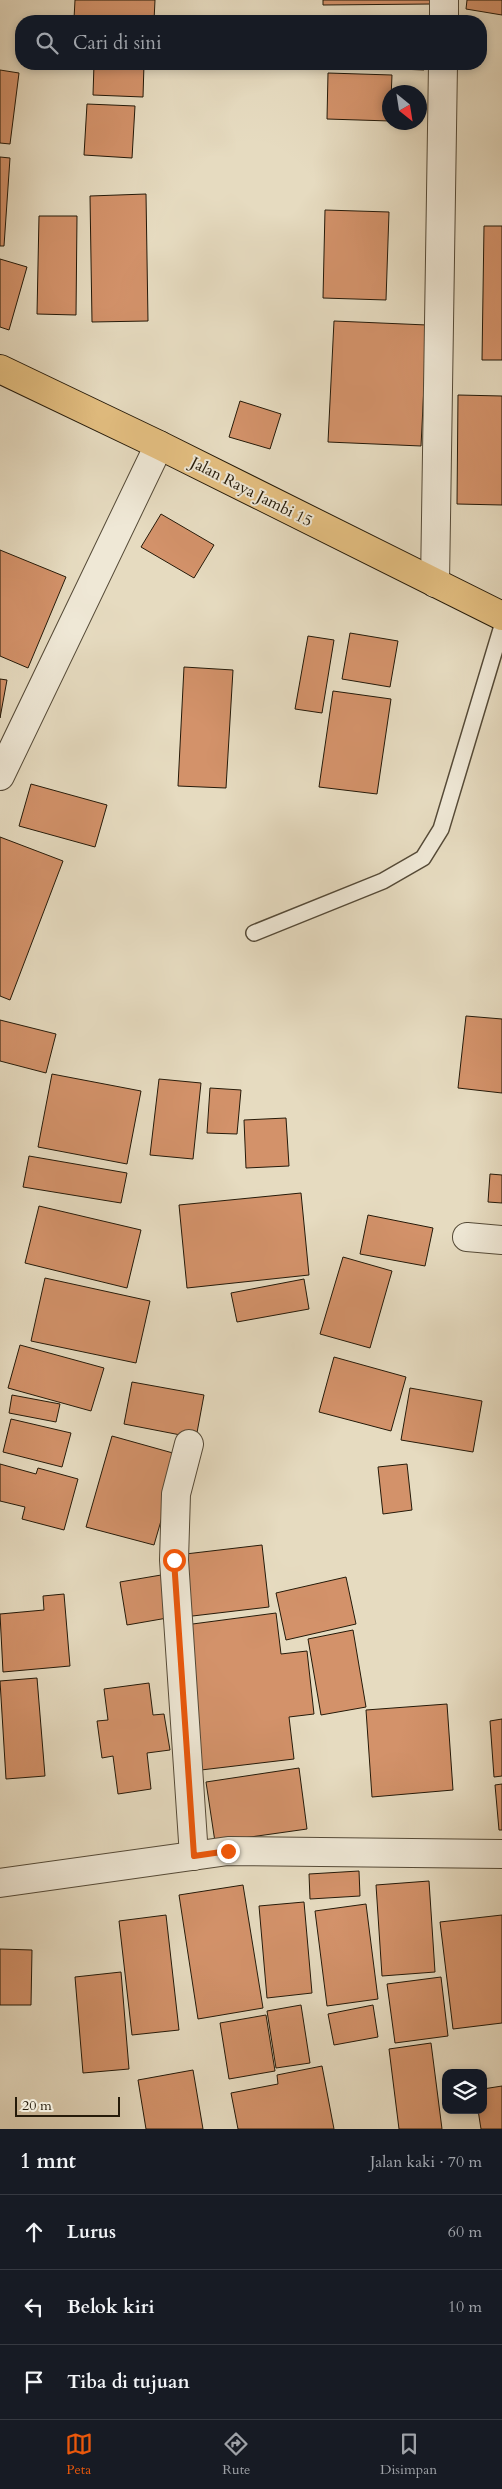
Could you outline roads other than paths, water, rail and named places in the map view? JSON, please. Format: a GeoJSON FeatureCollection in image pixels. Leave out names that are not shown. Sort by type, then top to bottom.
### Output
{"type":"FeatureCollection","features":[{"type":"Feature","properties":{"kind":"highway","name":"Jalan Raya Jambi 15"},"geometry":{"type":"LineString","coordinates":[[0,369],[159,445],[502,616]]}},
{"type":"Feature","properties":{"kind":"street"},"geometry":{"type":"LineString","coordinates":[[444,0],[444,15]]}},
{"type":"Feature","properties":{"kind":"street"},"geometry":{"type":"LineString","coordinates":[[435,583],[444,70]]}},
{"type":"Feature","properties":{"kind":"street"},"geometry":{"type":"LineString","coordinates":[[0,776],[159,445]]}},
{"type":"Feature","properties":{"kind":"street"},"geometry":{"type":"LineString","coordinates":[[467,1237],[502,1240]]}},
{"type":"Feature","properties":{"kind":"street"},"geometry":{"type":"LineString","coordinates":[[189,1444],[176,1494],[174,1560],[194,1856]]}},
{"type":"Feature","properties":{"kind":"street"},"geometry":{"type":"LineString","coordinates":[[0,1883],[228,1851],[502,1854]]}},
{"type":"Feature","properties":{"kind":"lane"},"geometry":{"type":"LineString","coordinates":[[254,933],[383,881],[423,858],[441,829],[502,626]]}}]}
